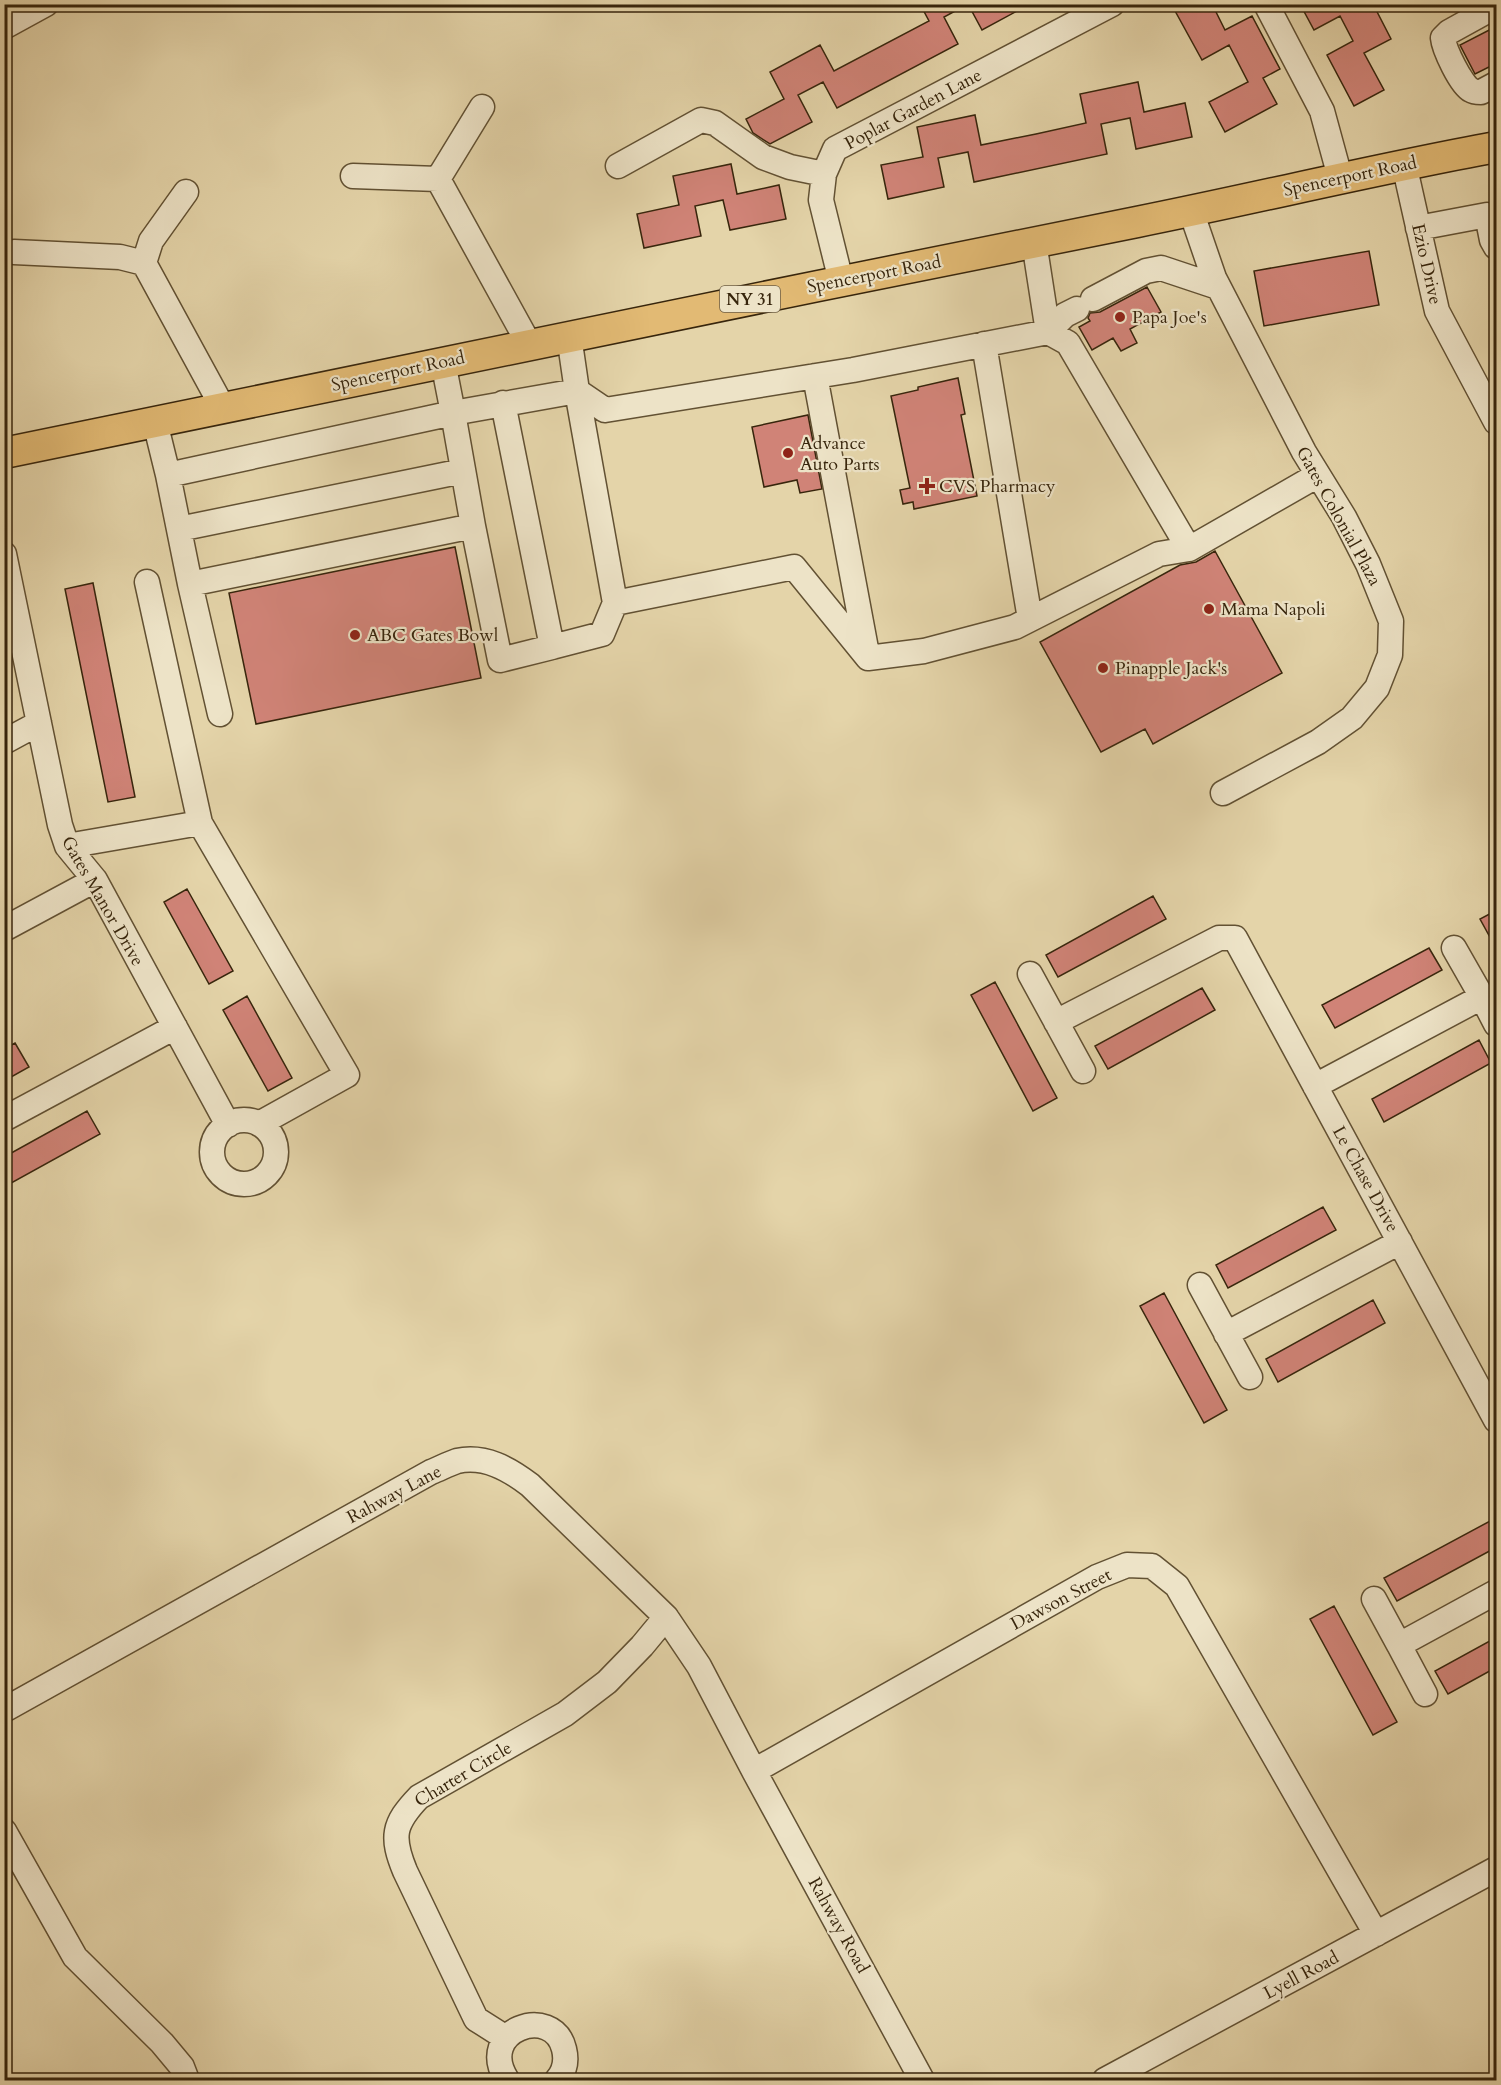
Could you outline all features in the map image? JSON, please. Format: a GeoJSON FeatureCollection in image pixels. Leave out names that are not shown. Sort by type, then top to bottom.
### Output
{"type":"FeatureCollection","features":[{"type":"Feature","properties":{"kind":"main road","name":"Spencerport Road"},"geometry":{"type":"LineString","coordinates":[[4,453],[529,344],[1191,211],[1340,177],[1497,147]]}},
{"type":"Feature","properties":{"kind":"street"},"geometry":{"type":"LineString","coordinates":[[4,27],[46,4]]}},
{"type":"Feature","properties":{"kind":"street","name":"Poplar Garden Lane"},"geometry":{"type":"LineString","coordinates":[[841,281],[821,200],[824,174],[836,149],[1112,4]]}},
{"type":"Feature","properties":{"kind":"street"},"geometry":{"type":"LineString","coordinates":[[1266,4],[1322,111],[1340,177]]}},
{"type":"Feature","properties":{"kind":"street"},"geometry":{"type":"LineString","coordinates":[[1497,6],[1449,32],[1443,38],[1443,46],[1470,90],[1481,92],[1497,84]]}},
{"type":"Feature","properties":{"kind":"street"},"geometry":{"type":"LineString","coordinates":[[438,179],[482,107]]}},
{"type":"Feature","properties":{"kind":"street"},"geometry":{"type":"LineString","coordinates":[[618,166],[701,120],[715,123],[763,158],[790,167],[824,174]]}},
{"type":"Feature","properties":{"kind":"street","name":"Ezio Drive"},"geometry":{"type":"LineString","coordinates":[[1404,164],[1437,311],[1497,422]]}},
{"type":"Feature","properties":{"kind":"street"},"geometry":{"type":"LineString","coordinates":[[353,176],[438,179]]}},
{"type":"Feature","properties":{"kind":"street"},"geometry":{"type":"LineString","coordinates":[[438,179],[529,344]]}},
{"type":"Feature","properties":{"kind":"street"},"geometry":{"type":"LineString","coordinates":[[186,192],[151,241],[144,263],[222,408]]}},
{"type":"Feature","properties":{"kind":"street"},"geometry":{"type":"LineString","coordinates":[[1418,228],[1492,207],[1492,240],[1497,247]]}},
{"type":"Feature","properties":{"kind":"street","name":"Gates Colonial Plaza"},"geometry":{"type":"LineString","coordinates":[[1191,211],[1218,287],[1304,452],[1349,526],[1384,598],[1391,621],[1390,655],[1377,688],[1352,718],[1318,742],[1223,793]]}},
{"type":"Feature","properties":{"kind":"street"},"geometry":{"type":"LineString","coordinates":[[1034,242],[1048,332]]}},
{"type":"Feature","properties":{"kind":"street"},"geometry":{"type":"LineString","coordinates":[[14,252],[120,257],[144,263]]}},
{"type":"Feature","properties":{"kind":"street"},"geometry":{"type":"LineString","coordinates":[[168,476],[503,403],[577,391],[605,410],[815,376],[1048,332],[1065,315],[1146,271],[1161,268],[1218,287]]}},
{"type":"Feature","properties":{"kind":"street"},"geometry":{"type":"LineString","coordinates":[[1048,332],[1068,343],[1190,549]]}},
{"type":"Feature","properties":{"kind":"street"},"geometry":{"type":"LineString","coordinates":[[442,362],[500,660],[602,634],[615,603],[569,336]]}},
{"type":"Feature","properties":{"kind":"street"},"geometry":{"type":"LineString","coordinates":[[984,344],[1030,619]]}},
{"type":"Feature","properties":{"kind":"street"},"geometry":{"type":"LineString","coordinates":[[815,376],[868,658]]}},
{"type":"Feature","properties":{"kind":"street"},"geometry":{"type":"LineString","coordinates":[[503,403],[552,647]]}},
{"type":"Feature","properties":{"kind":"street"},"geometry":{"type":"LineString","coordinates":[[155,422],[220,714]]}},
{"type":"Feature","properties":{"kind":"street"},"geometry":{"type":"LineString","coordinates":[[179,529],[463,471]]}},
{"type":"Feature","properties":{"kind":"street"},"geometry":{"type":"LineString","coordinates":[[868,658],[924,651],[1015,627],[1160,554],[1190,549],[1318,475]]}},
{"type":"Feature","properties":{"kind":"street"},"geometry":{"type":"LineString","coordinates":[[190,584],[473,526]]}},
{"type":"Feature","properties":{"kind":"street","name":"Gates Manor Drive"},"geometry":{"type":"LineString","coordinates":[[5,554],[60,825],[67,846],[95,880],[228,1125]]}},
{"type":"Feature","properties":{"kind":"street"},"geometry":{"type":"LineString","coordinates":[[615,603],[794,567],[868,658]]}},
{"type":"Feature","properties":{"kind":"street"},"geometry":{"type":"LineString","coordinates":[[147,582],[200,823],[347,1075],[259,1124]]}},
{"type":"Feature","properties":{"kind":"street"},"geometry":{"type":"LineString","coordinates":[[4,742],[39,723]]}},
{"type":"Feature","properties":{"kind":"street"},"geometry":{"type":"LineString","coordinates":[[67,846],[200,823]]}},
{"type":"Feature","properties":{"kind":"street"},"geometry":{"type":"LineString","coordinates":[[4,929],[95,880]]}},
{"type":"Feature","properties":{"kind":"street","name":"Le Chase Drive"},"geometry":{"type":"LineString","coordinates":[[1056,1022],[1219,938],[1235,938],[1400,1242],[1490,1393],[1497,1420]]}},
{"type":"Feature","properties":{"kind":"street"},"geometry":{"type":"LineString","coordinates":[[1454,948],[1497,1024]]}},
{"type":"Feature","properties":{"kind":"street"},"geometry":{"type":"LineString","coordinates":[[1030,974],[1083,1071]]}},
{"type":"Feature","properties":{"kind":"street"},"geometry":{"type":"LineString","coordinates":[[1315,1086],[1482,997]]}},
{"type":"Feature","properties":{"kind":"street"},"geometry":{"type":"LineString","coordinates":[[4,1119],[175,1027]]}},
{"type":"Feature","properties":{"kind":"street"},"geometry":{"type":"LineString","coordinates":[[239,1121],[259,1124],[274,1140],[275,1162],[270,1172],[262,1179],[253,1183],[233,1182],[224,1177],[213,1160],[215,1140],[220,1131],[228,1125],[239,1121]]}},
{"type":"Feature","properties":{"kind":"street"},"geometry":{"type":"LineString","coordinates":[[1226,1334],[1400,1242]]}},
{"type":"Feature","properties":{"kind":"street"},"geometry":{"type":"LineString","coordinates":[[1200,1285],[1250,1377]]}},
{"type":"Feature","properties":{"kind":"street","name":"Rahway Lane"},"geometry":{"type":"LineString","coordinates":[[4,1710],[431,1472],[456,1461],[477,1459],[513,1472],[530,1485],[666,1617],[699,1666],[754,1771]]}},
{"type":"Feature","properties":{"kind":"street","name":"Dawson Street"},"geometry":{"type":"LineString","coordinates":[[754,1771],[1097,1577],[1127,1565],[1152,1566],[1177,1586],[1376,1934]]}},
{"type":"Feature","properties":{"kind":"street"},"geometry":{"type":"LineString","coordinates":[[1399,1645],[1497,1592]]}},
{"type":"Feature","properties":{"kind":"street"},"geometry":{"type":"LineString","coordinates":[[1374,1599],[1425,1694]]}},
{"type":"Feature","properties":{"kind":"street","name":"Charter Circle"},"geometry":{"type":"LineString","coordinates":[[506,2038],[476,2019],[405,1871],[397,1851],[396,1829],[404,1812],[419,1797],[565,1714],[607,1682],[666,1617]]}},
{"type":"Feature","properties":{"kind":"street","name":"Rahway Road"},"geometry":{"type":"LineString","coordinates":[[754,1771],[922,2080]]}},
{"type":"Feature","properties":{"kind":"street"},"geometry":{"type":"LineString","coordinates":[[4,1831],[75,1958],[162,2043],[182,2067],[187,2080]]}},
{"type":"Feature","properties":{"kind":"street","name":"Lyell Road"},"geometry":{"type":"LineString","coordinates":[[1105,2080],[1497,1869]]}},
{"type":"Feature","properties":{"kind":"street"},"geometry":{"type":"LineString","coordinates":[[507,2080],[501,2070],[499,2058],[501,2047],[506,2038],[522,2026],[534,2025],[555,2034],[563,2045],[566,2056],[565,2068],[557,2080]]}},
{"type":"Feature","properties":{"kind":"building"},"geometry":{"type":"Polygon","coordinates":[[[920,4],[968,4],[944,17],[958,44],[837,108],[823,82],[798,95],[812,122],[770,144],[753,133],[746,119],[784,99],[770,72],[820,45],[834,71],[929,21],[920,4]]]}},
{"type":"Feature","properties":{"kind":"building"},"geometry":{"type":"Polygon","coordinates":[[[968,4],[1030,4],[982,30],[968,4]]]}},
{"type":"Feature","properties":{"kind":"building"},"geometry":{"type":"Polygon","coordinates":[[[1182,4],[1212,4],[1225,30],[1252,16],[1280,69],[1263,78],[1277,104],[1225,132],[1209,102],[1248,82],[1229,45],[1202,60],[1174,9],[1182,4]]]}},
{"type":"Feature","properties":{"kind":"building"},"geometry":{"type":"Polygon","coordinates":[[[1300,4],[1373,4],[1391,39],[1364,53],[1384,90],[1354,106],[1327,55],[1353,41],[1340,16],[1314,30],[1300,4]]]}},
{"type":"Feature","properties":{"kind":"building"},"geometry":{"type":"Polygon","coordinates":[[[1497,26],[1497,63],[1475,74],[1460,45],[1497,26]]]}},
{"type":"Feature","properties":{"kind":"building"},"geometry":{"type":"Polygon","coordinates":[[[1138,82],[1144,112],[1185,103],[1192,137],[1136,149],[1130,118],[1101,124],[1107,154],[974,182],[968,152],[938,158],[944,187],[888,199],[881,165],[923,157],[917,127],[975,115],[981,145],[1036,134],[1086,123],[1080,94],[1138,82]]]}},
{"type":"Feature","properties":{"kind":"building"},"geometry":{"type":"Polygon","coordinates":[[[731,164],[737,194],[779,185],[786,219],[730,230],[723,200],[695,206],[701,236],[644,248],[637,214],[679,205],[673,176],[731,164]]]}},
{"type":"Feature","properties":{"kind":"building"},"geometry":{"type":"Polygon","coordinates":[[[1369,251],[1379,305],[1264,326],[1254,271],[1369,251]]]}},
{"type":"Feature","properties":{"kind":"building","name":"Papa Joe's"},"geometry":{"type":"Polygon","coordinates":[[[1147,287],[1161,312],[1130,329],[1137,343],[1121,351],[1113,338],[1092,350],[1079,327],[1090,321],[1088,318],[1090,313],[1100,312],[1147,287]]]}},
{"type":"Feature","properties":{"kind":"building","name":"CVS Pharmacy"},"geometry":{"type":"Polygon","coordinates":[[[958,378],[965,414],[961,415],[977,496],[914,509],[913,502],[903,504],[900,490],[910,488],[891,396],[958,378]]]}},
{"type":"Feature","properties":{"kind":"building","name":"Advance Auto Parts"},"geometry":{"type":"Polygon","coordinates":[[[808,415],[822,489],[800,493],[797,480],[764,487],[752,427],[808,415]]]}},
{"type":"Feature","properties":{"kind":"building","name":"ABC Gates Bowl"},"geometry":{"type":"Polygon","coordinates":[[[455,547],[481,678],[256,724],[229,593],[455,547]]]}},
{"type":"Feature","properties":{"kind":"building"},"geometry":{"type":"Polygon","coordinates":[[[1215,551],[1282,673],[1153,744],[1145,729],[1101,752],[1040,642],[1180,565],[1196,562],[1215,551]]]}},
{"type":"Feature","properties":{"kind":"building"},"geometry":{"type":"Polygon","coordinates":[[[93,583],[135,797],[108,802],[65,589],[93,583]]]}},
{"type":"Feature","properties":{"kind":"building"},"geometry":{"type":"Polygon","coordinates":[[[187,889],[233,971],[209,984],[164,902],[187,889]]]}},
{"type":"Feature","properties":{"kind":"building"},"geometry":{"type":"Polygon","coordinates":[[[1153,896],[1166,919],[1058,977],[1046,955],[1153,896]]]}},
{"type":"Feature","properties":{"kind":"building"},"geometry":{"type":"Polygon","coordinates":[[[1497,910],[1497,950],[1480,919],[1497,910]]]}},
{"type":"Feature","properties":{"kind":"building"},"geometry":{"type":"Polygon","coordinates":[[[1429,948],[1442,970],[1335,1028],[1322,1005],[1429,948]]]}},
{"type":"Feature","properties":{"kind":"building"},"geometry":{"type":"Polygon","coordinates":[[[995,982],[1057,1098],[1033,1111],[971,995],[995,982]]]}},
{"type":"Feature","properties":{"kind":"building"},"geometry":{"type":"Polygon","coordinates":[[[1202,988],[1215,1010],[1108,1069],[1095,1046],[1202,988]]]}},
{"type":"Feature","properties":{"kind":"building"},"geometry":{"type":"Polygon","coordinates":[[[247,996],[292,1078],[268,1091],[223,1010],[247,996]]]}},
{"type":"Feature","properties":{"kind":"building"},"geometry":{"type":"Polygon","coordinates":[[[1479,1040],[1491,1063],[1384,1122],[1372,1099],[1479,1040]]]}},
{"type":"Feature","properties":{"kind":"building"},"geometry":{"type":"Polygon","coordinates":[[[15,1043],[29,1067],[4,1081],[4,1049],[15,1043]]]}},
{"type":"Feature","properties":{"kind":"building"},"geometry":{"type":"Polygon","coordinates":[[[87,1111],[100,1134],[4,1187],[4,1157],[87,1111]]]}},
{"type":"Feature","properties":{"kind":"building"},"geometry":{"type":"Polygon","coordinates":[[[1323,1207],[1336,1230],[1228,1288],[1216,1265],[1323,1207]]]}},
{"type":"Feature","properties":{"kind":"building"},"geometry":{"type":"Polygon","coordinates":[[[1164,1293],[1227,1410],[1204,1423],[1140,1306],[1164,1293]]]}},
{"type":"Feature","properties":{"kind":"building"},"geometry":{"type":"Polygon","coordinates":[[[1373,1300],[1385,1323],[1278,1382],[1266,1359],[1373,1300]]]}},
{"type":"Feature","properties":{"kind":"building"},"geometry":{"type":"Polygon","coordinates":[[[1492,1520],[1497,1529],[1497,1547],[1397,1601],[1384,1578],[1492,1520]]]}},
{"type":"Feature","properties":{"kind":"building"},"geometry":{"type":"Polygon","coordinates":[[[1334,1606],[1397,1722],[1373,1735],[1310,1619],[1334,1606]]]}},
{"type":"Feature","properties":{"kind":"building"},"geometry":{"type":"Polygon","coordinates":[[[1497,1637],[1497,1667],[1448,1694],[1435,1671],[1497,1637]]]}},
{"type":"Feature","properties":{"kind":"place","name":"Papa Joe's"},"geometry":{"type":"Point","coordinates":[1120,317]}},
{"type":"Feature","properties":{"kind":"place","name":"Advance Auto Parts"},"geometry":{"type":"Point","coordinates":[788,453]}},
{"type":"Feature","properties":{"kind":"place","name":"CVS Pharmacy"},"geometry":{"type":"Point","coordinates":[927,486]}},
{"type":"Feature","properties":{"kind":"place","name":"Mama Napoli"},"geometry":{"type":"Point","coordinates":[1209,609]}},
{"type":"Feature","properties":{"kind":"place","name":"ABC Gates Bowl"},"geometry":{"type":"Point","coordinates":[355,635]}},
{"type":"Feature","properties":{"kind":"place","name":"Pinapple Jack's"},"geometry":{"type":"Point","coordinates":[1103,668]}}]}
